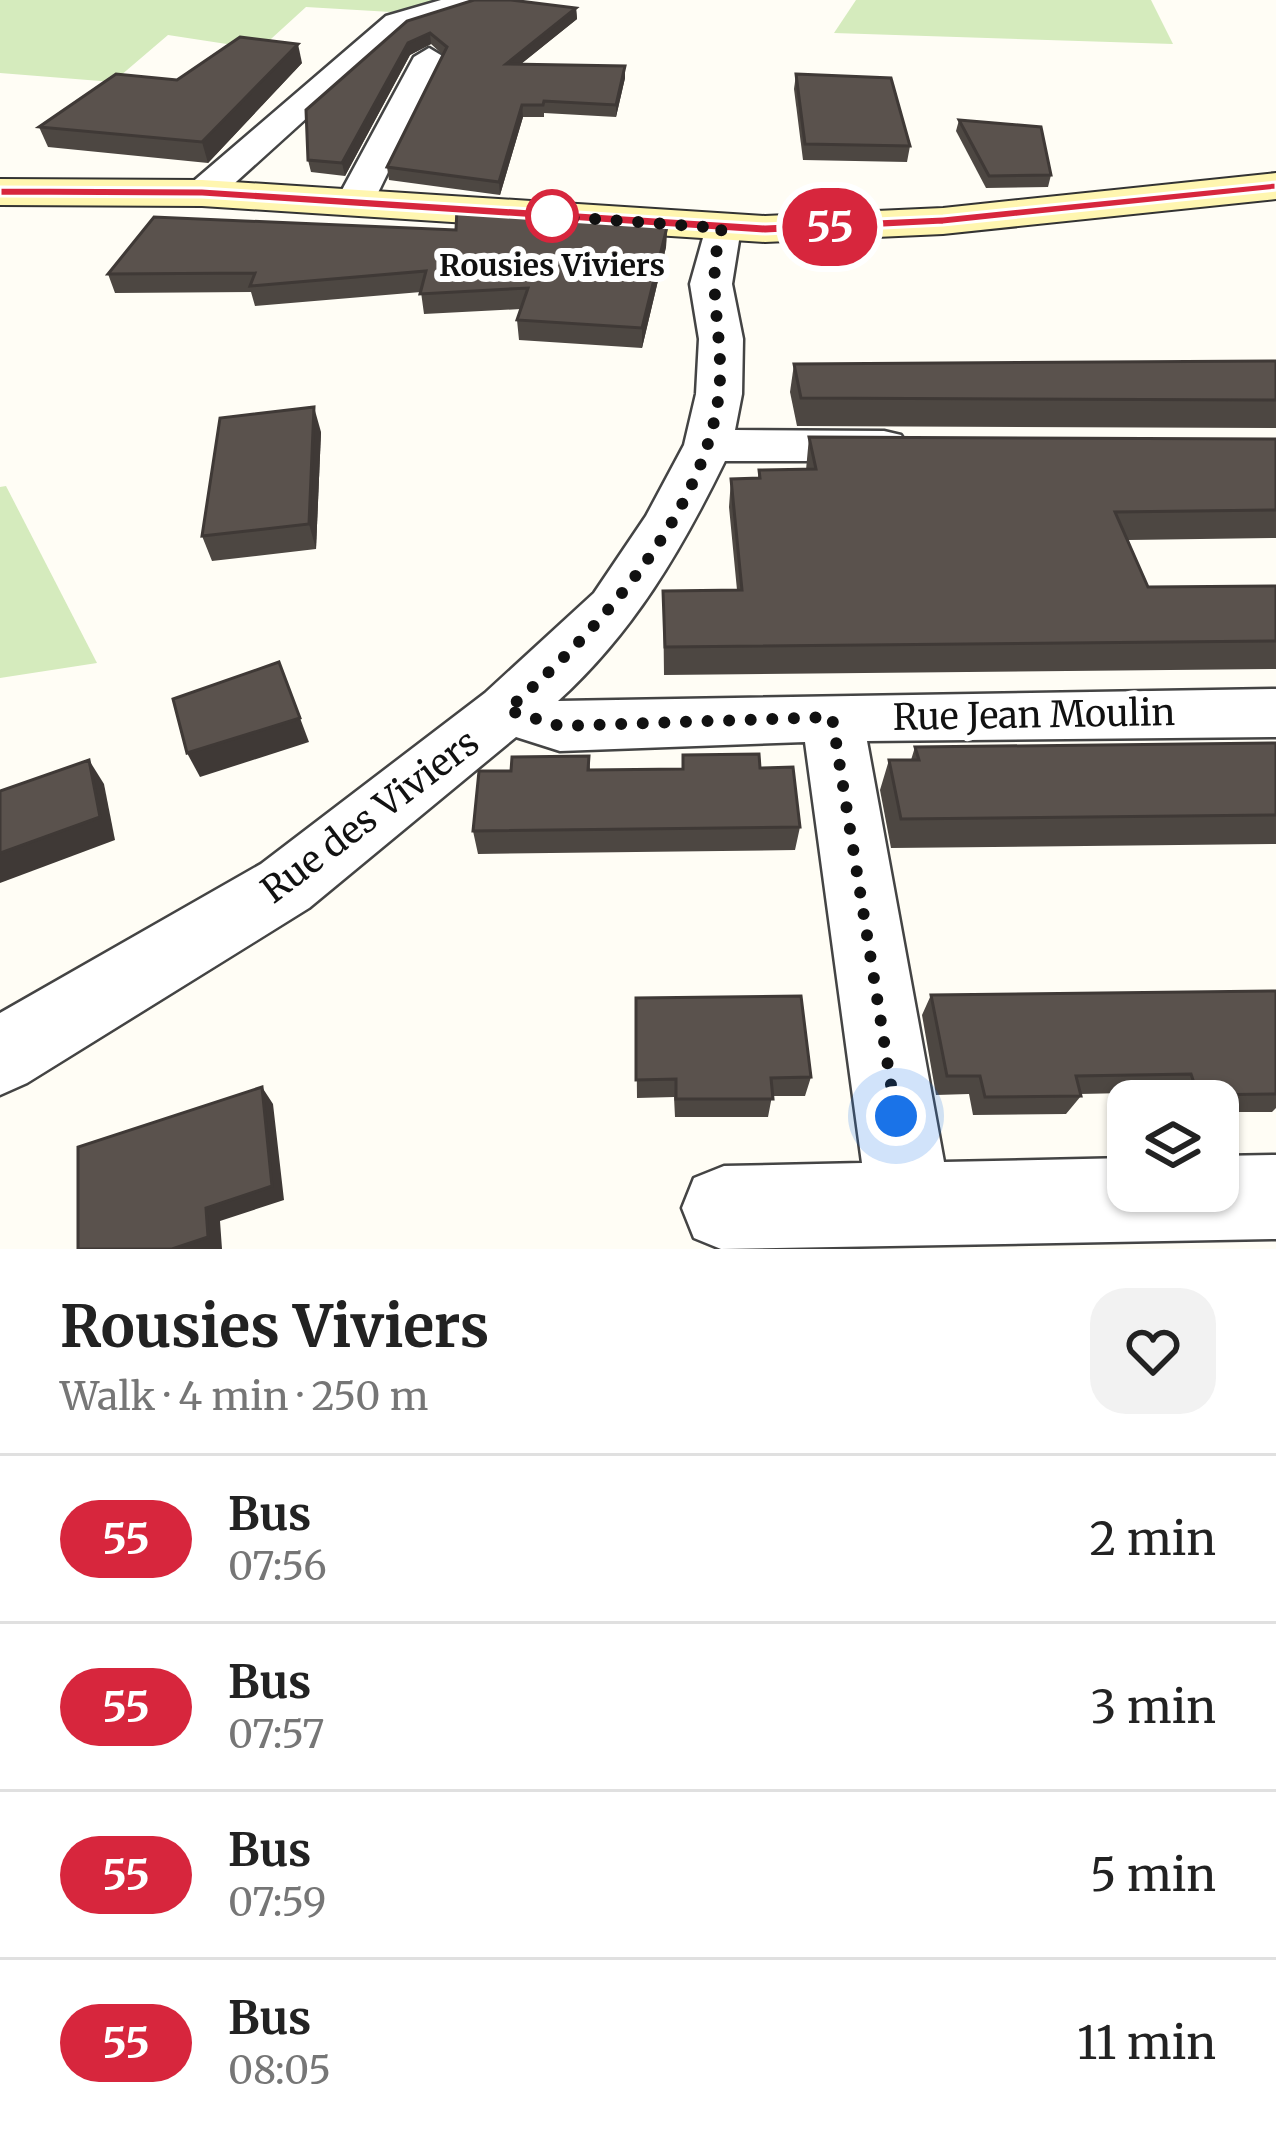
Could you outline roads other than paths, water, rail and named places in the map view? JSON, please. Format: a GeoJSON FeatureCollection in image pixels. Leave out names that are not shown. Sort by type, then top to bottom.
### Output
{"type":"FeatureCollection","features":[{"type":"Feature","properties":{"kind":"street"},"geometry":{"type":"LineString","coordinates":[[202,193],[396,22],[471,0]]}},
{"type":"Feature","properties":{"kind":"street"},"geometry":{"type":"LineString","coordinates":[[354,203],[429,57]]}},
{"type":"Feature","properties":{"kind":"street"},"geometry":{"type":"LineString","coordinates":[[0,192],[202,193],[722,228],[943,221],[1276,187]]}},
{"type":"Feature","properties":{"kind":"street","name":"Rue des Viviers"},"geometry":{"type":"LineString","coordinates":[[0,1056],[284,886],[507,710],[614,608],[669,522],[708,445],[718,394],[721,339],[711,284],[722,228]]}},
{"type":"Feature","properties":{"kind":"street"},"geometry":{"type":"LineString","coordinates":[[708,445],[921,446]]}},
{"type":"Feature","properties":{"kind":"street","name":"Rue Jean Moulin"},"geometry":{"type":"LineString","coordinates":[[507,710],[560,726],[832,717],[1276,713]]}},
{"type":"Feature","properties":{"kind":"street"},"geometry":{"type":"LineString","coordinates":[[832,717],[910,1205]]}},
{"type":"Feature","properties":{"kind":"street"},"geometry":{"type":"LineString","coordinates":[[724,1208],[1276,1197]]}},
{"type":"Feature","properties":{"kind":"place","name":"Rousies Viviers"},"geometry":{"type":"Point","coordinates":[552,216]}}]}
